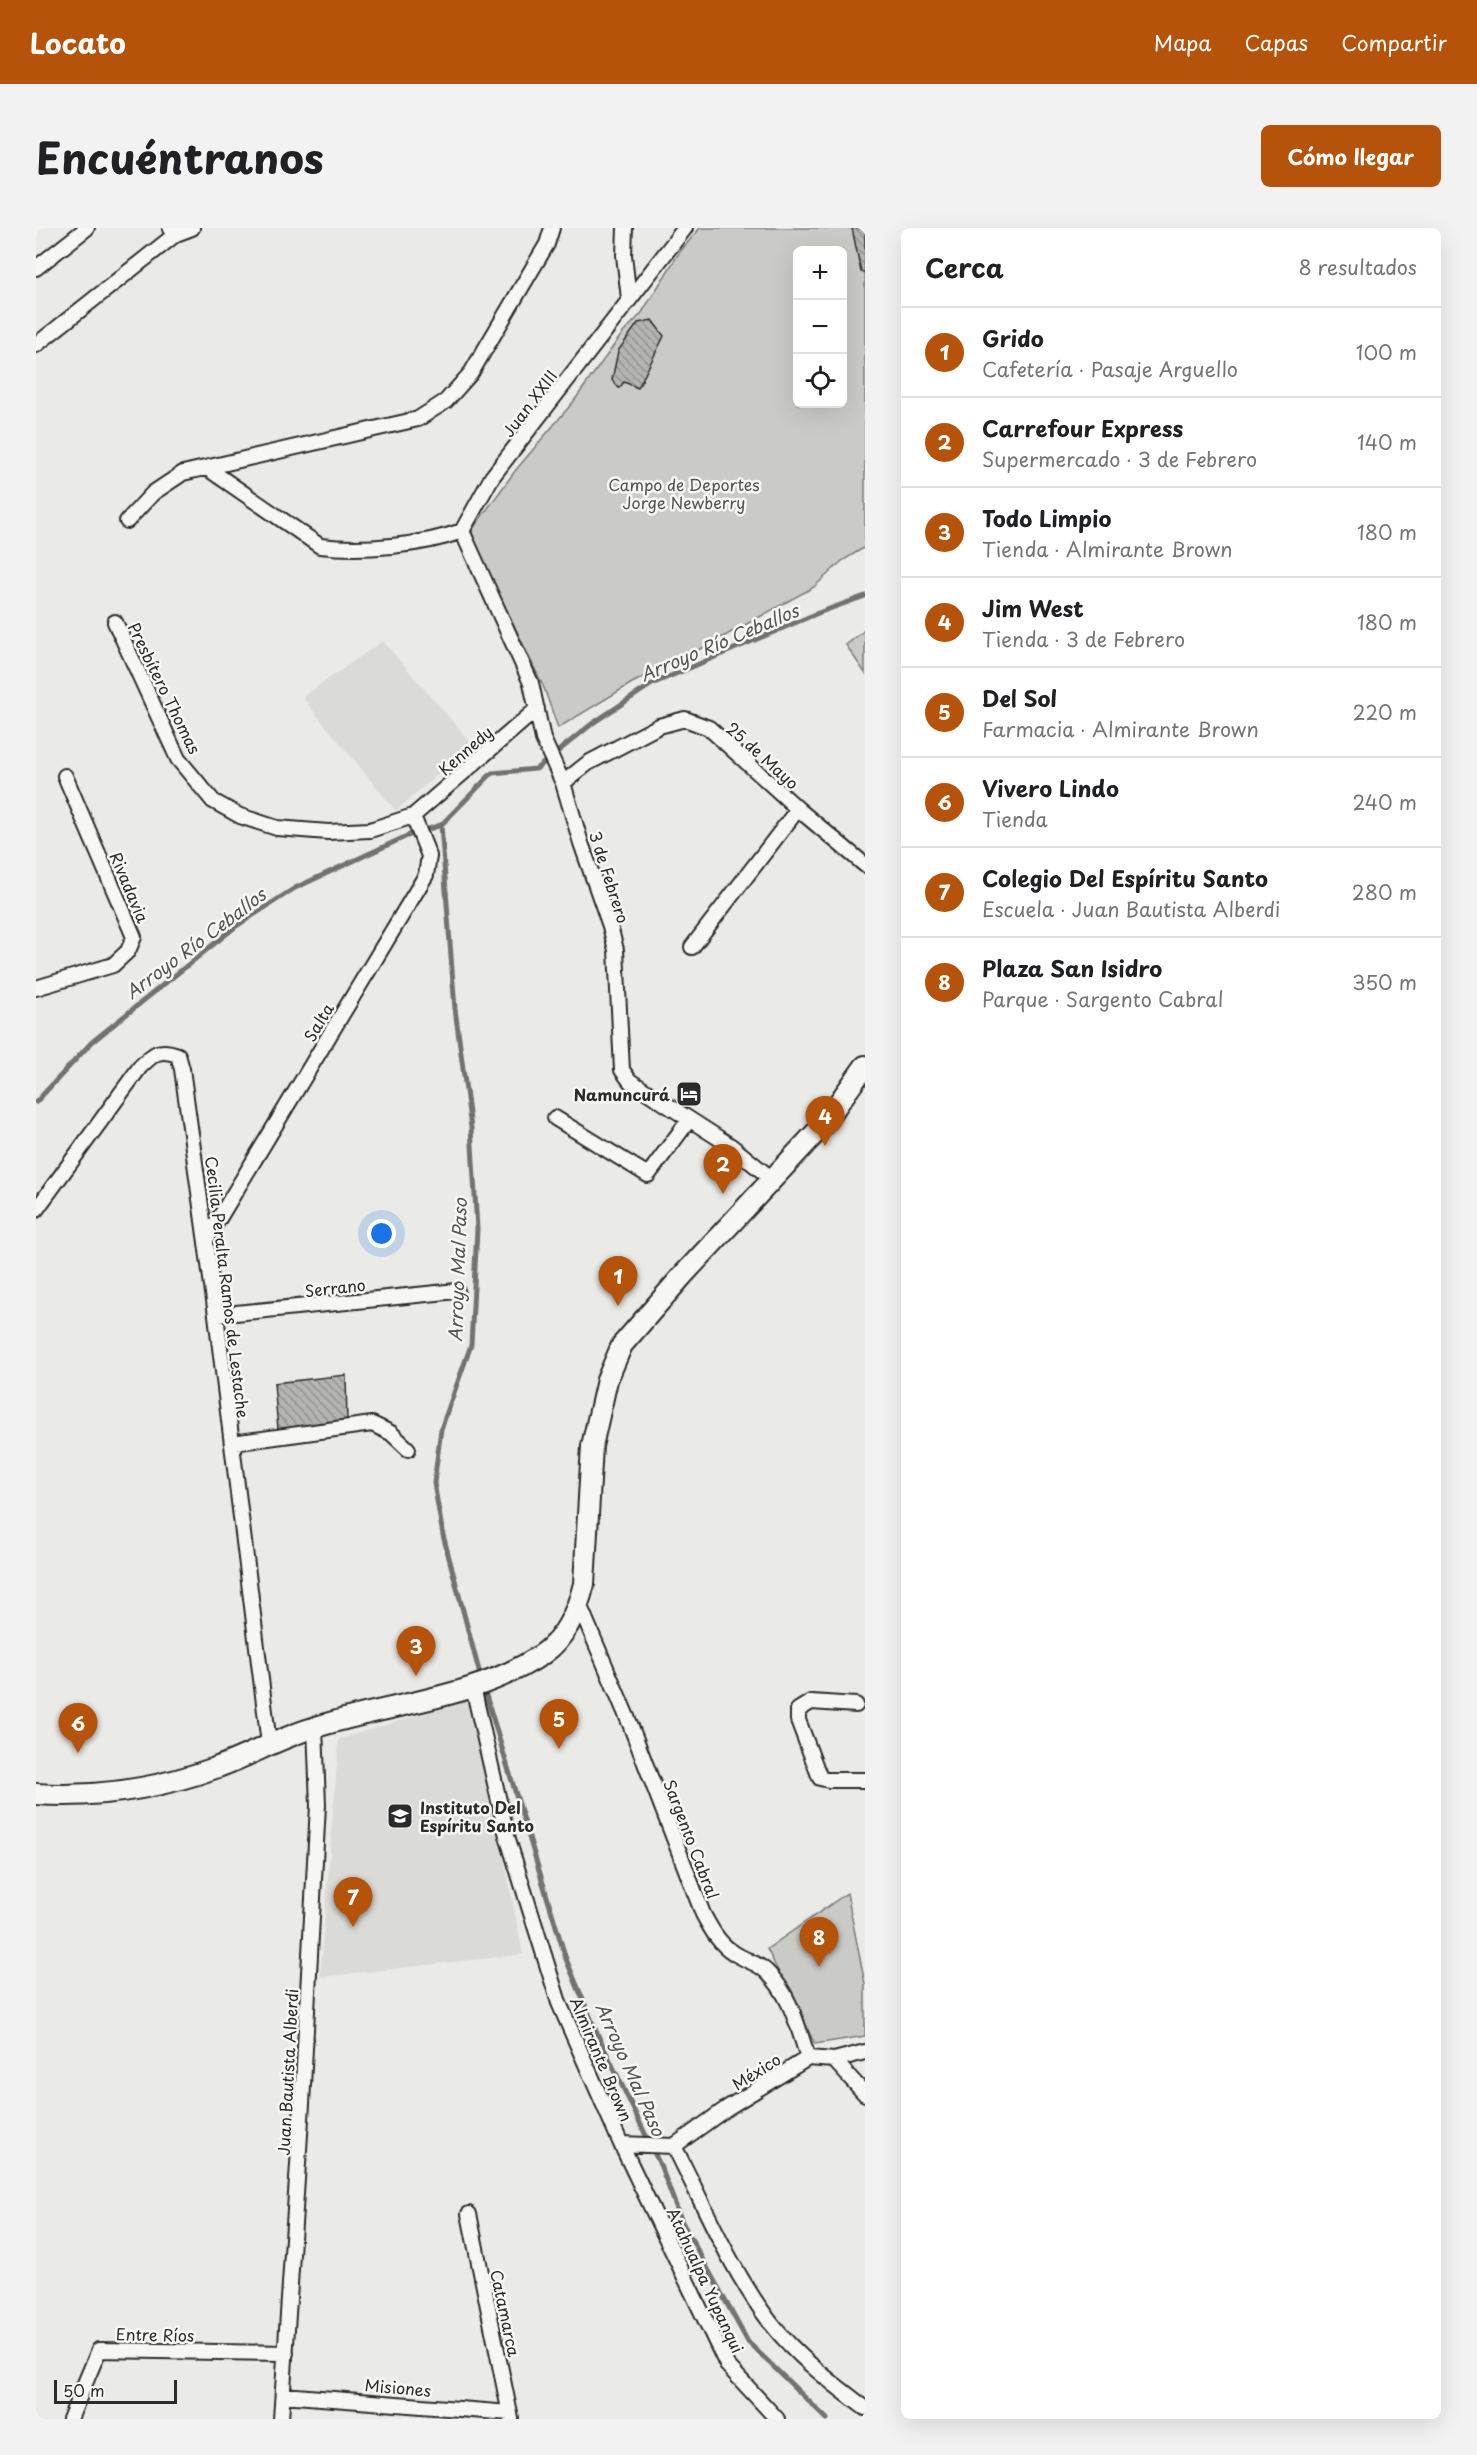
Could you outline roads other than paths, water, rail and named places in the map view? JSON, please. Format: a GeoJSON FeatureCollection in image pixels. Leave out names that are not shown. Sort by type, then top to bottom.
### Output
{"type":"FeatureCollection","features":[{"type":"Feature","properties":{"kind":"main road"},"geometry":{"type":"LineString","coordinates":[[36,1794],[74,1796],[122,1792],[169,1783],[217,1768],[269,1744],[315,1727],[473,1687],[516,1670],[546,1651],[561,1635],[579,1604],[584,1584],[592,1446],[607,1380],[622,1345],[636,1327],[822,1126],[865,1066]]}},
{"type":"Feature","properties":{"kind":"street"},"geometry":{"type":"LineString","coordinates":[[36,268],[87,228]]}},
{"type":"Feature","properties":{"kind":"street"},"geometry":{"type":"LineString","coordinates":[[36,345],[172,231],[192,228]]}},
{"type":"Feature","properties":{"kind":"street"},"geometry":{"type":"LineString","coordinates":[[128,521],[153,493],[183,473],[418,419],[446,401],[471,373],[547,244],[552,228]]}},
{"type":"Feature","properties":{"kind":"street"},"geometry":{"type":"LineString","coordinates":[[625,228],[624,255],[629,299]]}},
{"type":"Feature","properties":{"kind":"street","name":"Juan XXIII"},"geometry":{"type":"LineString","coordinates":[[462,531],[492,477],[685,228]]}},
{"type":"Feature","properties":{"kind":"street"},"geometry":{"type":"LineString","coordinates":[[207,468],[320,546],[343,549],[437,541],[462,531]]}},
{"type":"Feature","properties":{"kind":"street","name":"3 de Febrero"},"geometry":{"type":"LineString","coordinates":[[462,531],[531,683],[543,739],[561,778],[616,950],[622,1070],[630,1081],[731,1146],[772,1179]]}},
{"type":"Feature","properties":{"kind":"street","name":"Presbítero Thomas"},"geometry":{"type":"LineString","coordinates":[[114,622],[178,759],[213,801],[240,816],[277,828],[328,832],[369,830],[413,816]]}},
{"type":"Feature","properties":{"kind":"street","name":"Kennedy"},"geometry":{"type":"LineString","coordinates":[[413,816],[537,709]]}},
{"type":"Feature","properties":{"kind":"street","name":"25 de Mayo"},"geometry":{"type":"LineString","coordinates":[[561,778],[659,726],[685,719],[709,728],[865,866]]}},
{"type":"Feature","properties":{"kind":"street","name":"Rivadavia"},"geometry":{"type":"LineString","coordinates":[[36,988],[113,965],[128,951],[134,937],[65,776]]}},
{"type":"Feature","properties":{"kind":"street"},"geometry":{"type":"LineString","coordinates":[[692,947],[798,809]]}},
{"type":"Feature","properties":{"kind":"street","name":"Salta"},"geometry":{"type":"LineString","coordinates":[[206,1240],[426,875],[429,856],[413,816]]}},
{"type":"Feature","properties":{"kind":"street","name":"Cecilia Peralta Ramos de Lestache"},"geometry":{"type":"LineString","coordinates":[[36,1210],[140,1067],[153,1054],[167,1051],[178,1055],[182,1069],[206,1240],[269,1744]]}},
{"type":"Feature","properties":{"kind":"street"},"geometry":{"type":"LineString","coordinates":[[555,1119],[648,1175],[689,1120]]}},
{"type":"Feature","properties":{"kind":"street","name":"Serrano"},"geometry":{"type":"LineString","coordinates":[[216,1316],[457,1291]]}},
{"type":"Feature","properties":{"kind":"street"},"geometry":{"type":"LineString","coordinates":[[232,1443],[372,1424],[391,1433],[408,1449]]}},
{"type":"Feature","properties":{"kind":"street","name":"Sargento Cabral"},"geometry":{"type":"LineString","coordinates":[[579,1604],[630,1724],[703,1914],[716,1938],[732,1952],[765,1970],[782,1988],[797,2022],[808,2058]]}},
{"type":"Feature","properties":{"kind":"street","name":"Almirante Brown"},"geometry":{"type":"LineString","coordinates":[[473,1687],[507,1836],[559,2003],[621,2144],[668,2146]]}},
{"type":"Feature","properties":{"kind":"street"},"geometry":{"type":"LineString","coordinates":[[856,1705],[812,1702],[798,1710],[798,1720],[820,1778],[865,1779]]}},
{"type":"Feature","properties":{"kind":"street","name":"Juan Bautista Alberdi"},"geometry":{"type":"LineString","coordinates":[[281,2419],[318,1804],[315,1727]]}},
{"type":"Feature","properties":{"kind":"street"},"geometry":{"type":"LineString","coordinates":[[808,2058],[834,2060],[865,2052]]}},
{"type":"Feature","properties":{"kind":"street","name":"México"},"geometry":{"type":"LineString","coordinates":[[668,2146],[808,2058]]}},
{"type":"Feature","properties":{"kind":"street"},"geometry":{"type":"LineString","coordinates":[[834,2060],[865,2094]]}},
{"type":"Feature","properties":{"kind":"street","name":"Atahualpa Yupanqui"},"geometry":{"type":"LineString","coordinates":[[621,2144],[727,2365],[777,2419]]}},
{"type":"Feature","properties":{"kind":"street"},"geometry":{"type":"LineString","coordinates":[[668,2146],[744,2283],[771,2324],[792,2347],[865,2408]]}},
{"type":"Feature","properties":{"kind":"street","name":"Catamarca"},"geometry":{"type":"LineString","coordinates":[[469,2214],[510,2416]]}},
{"type":"Feature","properties":{"kind":"street","name":"Entre Ríos"},"geometry":{"type":"LineString","coordinates":[[70,2419],[99,2350],[286,2353]]}},
{"type":"Feature","properties":{"kind":"street","name":"Misiones"},"geometry":{"type":"LineString","coordinates":[[283,2395],[510,2416]]}},
{"type":"Feature","properties":{"kind":"waterway","name":"Arroyo Mal Paso"},"geometry":{"type":"LineString","coordinates":[[36,1102],[92,1042],[235,927],[295,888],[407,836],[441,825],[492,773],[536,769],[593,723],[652,684],[818,613],[865,596]]}},
{"type":"Feature","properties":{"kind":"waterway","name":"Arroyo Mal Paso"},"geometry":{"type":"LineString","coordinates":[[441,825],[455,1009],[471,1128],[477,1229],[471,1345],[441,1429],[434,1483],[443,1535],[479,1671]]}},
{"type":"Feature","properties":{"kind":"waterway","name":"Arroyo Mal Paso"},"geometry":{"type":"LineString","coordinates":[[484,1689],[566,1959],[596,2031],[661,2167],[682,2222],[748,2342],[827,2419]]}},
{"type":"Feature","properties":{"kind":"place","name":"Namuncurá"},"geometry":{"type":"Point","coordinates":[689,1094]}},
{"type":"Feature","properties":{"kind":"place","name":"Jim West"},"geometry":{"type":"Point","coordinates":[825,1146]}},
{"type":"Feature","properties":{"kind":"place","name":"Carrefour Express"},"geometry":{"type":"Point","coordinates":[723,1194]}},
{"type":"Feature","properties":{"kind":"place","name":"Grido"},"geometry":{"type":"Point","coordinates":[618,1306]}},
{"type":"Feature","properties":{"kind":"place","name":"Todo Limpio"},"geometry":{"type":"Point","coordinates":[416,1676]}},
{"type":"Feature","properties":{"kind":"place","name":"Del Sol"},"geometry":{"type":"Point","coordinates":[559,1749]}},
{"type":"Feature","properties":{"kind":"place","name":"Vivero Lindo"},"geometry":{"type":"Point","coordinates":[78,1753]}},
{"type":"Feature","properties":{"kind":"place","name":"Instituto Del Espíritu Santo"},"geometry":{"type":"Point","coordinates":[400,1816]}},
{"type":"Feature","properties":{"kind":"place","name":"Colegio Del Espíritu Santo"},"geometry":{"type":"Point","coordinates":[353,1927]}},
{"type":"Feature","properties":{"kind":"place","name":"Plaza San Isidro"},"geometry":{"type":"Point","coordinates":[819,1967]}},
{"type":"Feature","properties":{"kind":"park label","name":"Campo de Deportes Jorge Newberry"},"geometry":{"type":"Point","coordinates":[684,493]}},
{"type":"Feature","properties":{"kind":"water label","name":"Arroyo Río Ceballos"},"geometry":{"type":"Point","coordinates":[719,642]}},
{"type":"Feature","properties":{"kind":"water label","name":"Arroyo Río Ceballos"},"geometry":{"type":"Point","coordinates":[195,943]}}]}
